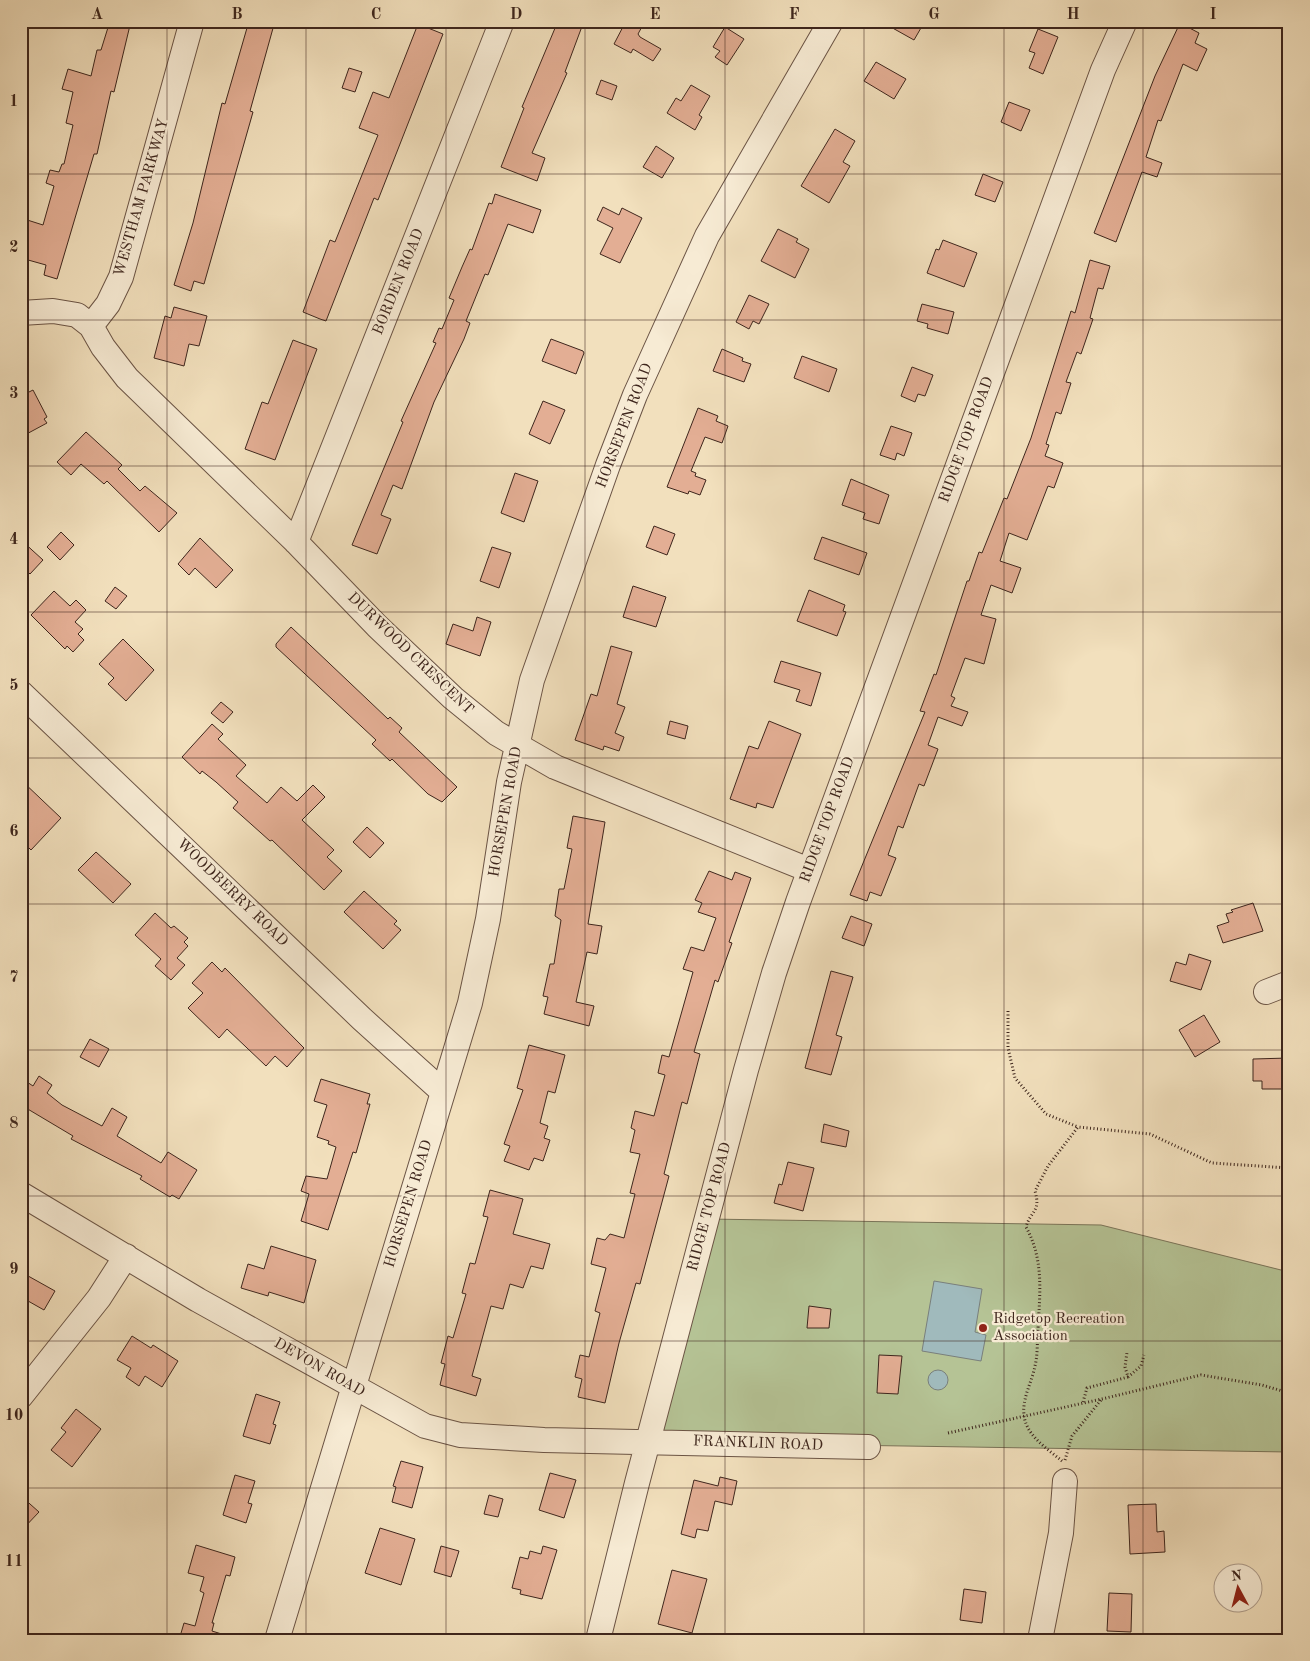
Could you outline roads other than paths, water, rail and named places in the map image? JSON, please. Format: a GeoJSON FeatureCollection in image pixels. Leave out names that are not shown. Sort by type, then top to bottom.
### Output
{"type":"FeatureCollection","features":[{"type":"Feature","properties":{"kind":"street","name":"WESTHAM PARKWAY"},"geometry":{"type":"LineString","coordinates":[[91,326],[108,304],[121,277],[192,21]]}},
{"type":"Feature","properties":{"kind":"street","name":"BORDEN ROAD"},"geometry":{"type":"LineString","coordinates":[[296,542],[502,21]]}},
{"type":"Feature","properties":{"kind":"street","name":"HORSEPEN ROAD"},"geometry":{"type":"LineString","coordinates":[[277,1640],[470,1003],[488,919],[509,782],[532,680],[639,386],[708,236],[832,21]]}},
{"type":"Feature","properties":{"kind":"street","name":"RIDGE TOP ROAD"},"geometry":{"type":"LineString","coordinates":[[598,1640],[647,1442],[746,1070],[774,973],[809,870],[1103,70],[1125,21]]}},
{"type":"Feature","properties":{"kind":"street"},"geometry":{"type":"LineString","coordinates":[[21,313],[53,311],[77,315],[91,326]]}},
{"type":"Feature","properties":{"kind":"street","name":"DURWOOD CRESCENT"},"geometry":{"type":"LineString","coordinates":[[91,326],[103,348],[127,378],[296,542],[377,626],[453,698],[496,733],[555,768],[809,870]]}},
{"type":"Feature","properties":{"kind":"street","name":"WOODBERRY ROAD"},"geometry":{"type":"LineString","coordinates":[[21,693],[362,1019],[443,1092]]}},
{"type":"Feature","properties":{"kind":"street"},"geometry":{"type":"LineString","coordinates":[[1266,992],[1289,983]]}},
{"type":"Feature","properties":{"kind":"street","name":"DEVON ROAD"},"geometry":{"type":"LineString","coordinates":[[21,1194],[425,1426],[460,1435],[544,1440],[647,1442]]}},
{"type":"Feature","properties":{"kind":"street"},"geometry":{"type":"LineString","coordinates":[[21,1396],[99,1298],[126,1256]]}},
{"type":"Feature","properties":{"kind":"street","name":"FRANKLIN ROAD"},"geometry":{"type":"LineString","coordinates":[[647,1442],[868,1447]]}},
{"type":"Feature","properties":{"kind":"street"},"geometry":{"type":"LineString","coordinates":[[1040,1640],[1062,1533],[1065,1481]]}},
{"type":"Feature","properties":{"kind":"water"},"geometry":{"type":"Polygon","coordinates":[[[934,1281],[982,1289],[975,1332],[986,1335],[981,1361],[922,1351],[934,1281]]]}},
{"type":"Feature","properties":{"kind":"water"},"geometry":{"type":"Polygon","coordinates":[[[938,1370],[945,1373],[948,1380],[945,1387],[938,1390],[931,1387],[928,1380],[931,1373],[938,1370]]]}},
{"type":"Feature","properties":{"kind":"place","name":"Ridgetop Recreation Association"},"geometry":{"type":"Point","coordinates":[983,1328]}}]}
